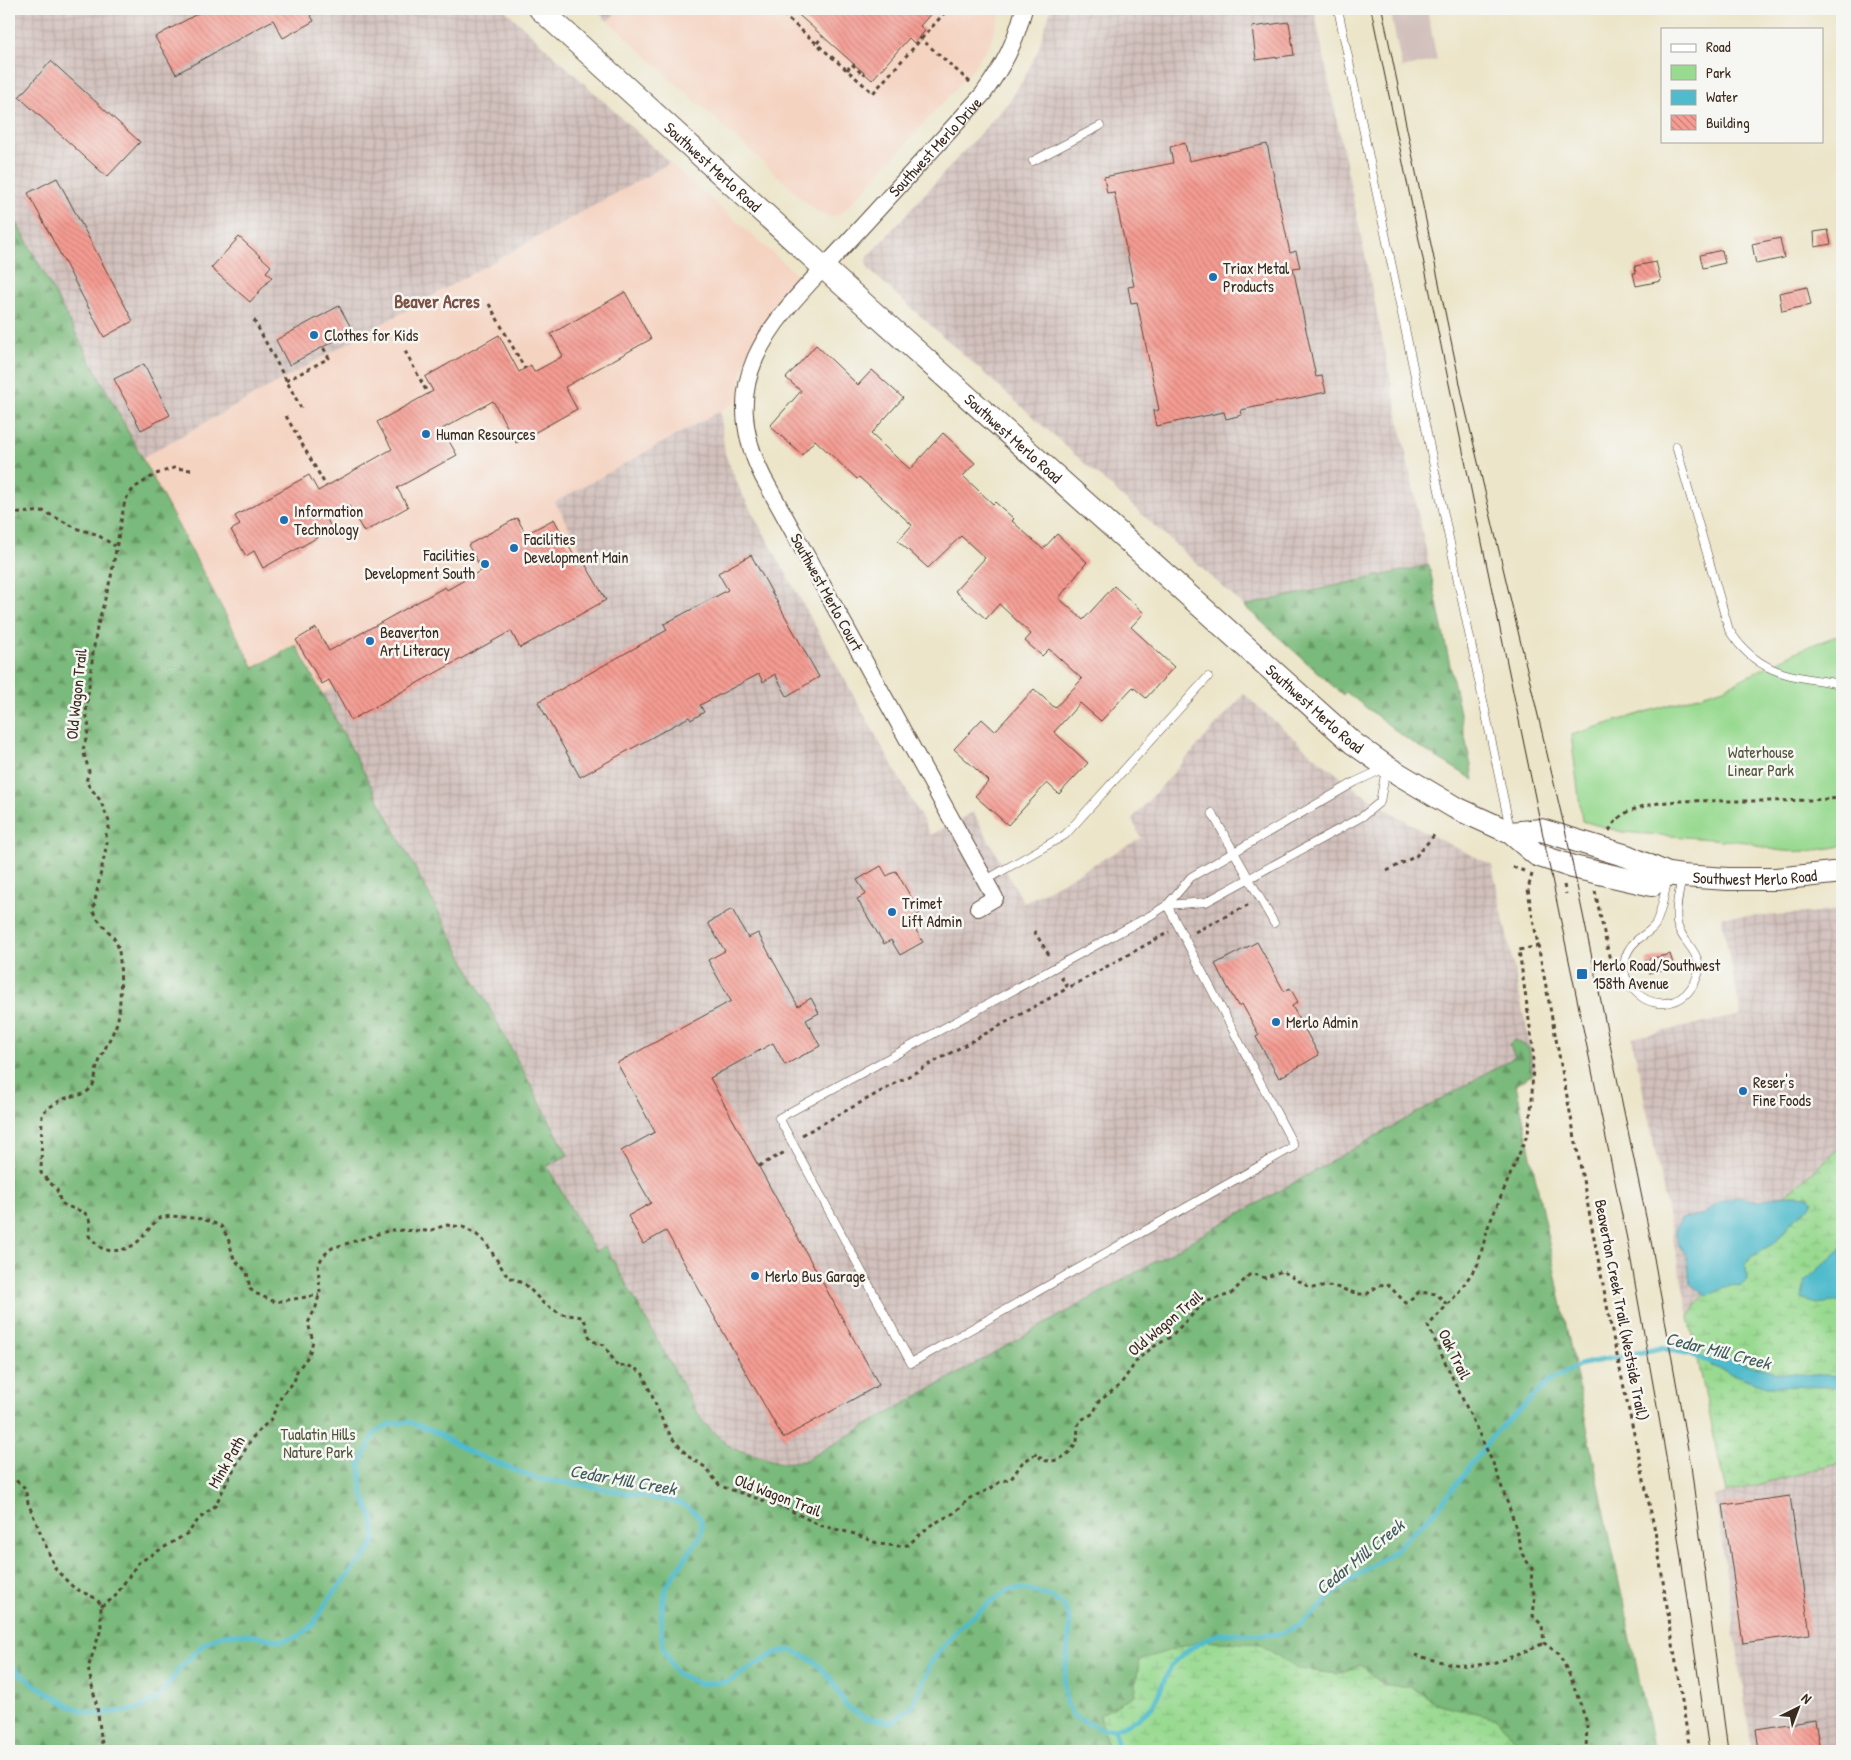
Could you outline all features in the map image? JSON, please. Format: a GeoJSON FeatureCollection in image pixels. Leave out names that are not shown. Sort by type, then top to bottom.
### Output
{"type":"FeatureCollection","features":[{"type":"Feature","properties":{"kind":"street","name":"Southwest Merlo Road"},"geometry":{"type":"LineString","coordinates":[[540,9],[824,268],[1350,741],[1387,767],[1454,807],[1511,833],[1537,855],[1573,867],[1652,885],[1675,875],[1728,879],[1776,879],[1842,872]]}},
{"type":"Feature","properties":{"kind":"street","name":"Southwest Merlo Drive"},"geometry":{"type":"LineString","coordinates":[[824,268],[983,94],[1004,64],[1016,39],[1024,9]]}},
{"type":"Feature","properties":{"kind":"street","name":"Southwest Merlo Court"},"geometry":{"type":"LineString","coordinates":[[824,268],[780,315],[760,347],[749,377],[744,405],[745,429],[751,452],[995,898],[978,908]]}},
{"type":"Feature","properties":{"kind":"lane"},"geometry":{"type":"LineString","coordinates":[[1338,9],[1511,833]]}},
{"type":"Feature","properties":{"kind":"lane"},"geometry":{"type":"LineString","coordinates":[[1033,161],[1100,126]]}},
{"type":"Feature","properties":{"kind":"lane"},"geometry":{"type":"LineString","coordinates":[[1676,446],[1729,630],[1737,643],[1749,656],[1776,672],[1842,684]]}},
{"type":"Feature","properties":{"kind":"lane"},"geometry":{"type":"LineString","coordinates":[[986,880],[1065,836],[1208,677]]}},
{"type":"Feature","properties":{"kind":"lane"},"geometry":{"type":"LineString","coordinates":[[1166,906],[1293,1147],[911,1363],[779,1118],[1166,906],[1191,877],[1355,782],[1387,767]]}},
{"type":"Feature","properties":{"kind":"lane"},"geometry":{"type":"LineString","coordinates":[[1166,906],[1206,902],[1363,816],[1380,802],[1387,767]]}},
{"type":"Feature","properties":{"kind":"lane"},"geometry":{"type":"LineString","coordinates":[[1212,813],[1274,923]]}},
{"type":"Feature","properties":{"kind":"lane"},"geometry":{"type":"LineString","coordinates":[[1675,875],[1677,926],[1692,947],[1698,961],[1698,973],[1694,985],[1687,994],[1677,1000],[1653,1002],[1633,989],[1626,978],[1624,967],[1626,954],[1632,945],[1654,927],[1675,875]]}},
{"type":"Feature","properties":{"kind":"path"},"geometry":{"type":"LineString","coordinates":[[778,9],[873,93],[920,38],[948,9]]}},
{"type":"Feature","properties":{"kind":"path"},"geometry":{"type":"LineString","coordinates":[[816,43],[823,36]]}},
{"type":"Feature","properties":{"kind":"path"},"geometry":{"type":"LineString","coordinates":[[920,38],[968,80]]}},
{"type":"Feature","properties":{"kind":"path"},"geometry":{"type":"LineString","coordinates":[[847,70],[852,64],[863,75],[865,73]]}},
{"type":"Feature","properties":{"kind":"path"},"geometry":{"type":"LineString","coordinates":[[489,304],[525,369]]}},
{"type":"Feature","properties":{"kind":"path"},"geometry":{"type":"LineString","coordinates":[[254,320],[301,408]]}},
{"type":"Feature","properties":{"kind":"path"},"geometry":{"type":"LineString","coordinates":[[286,381],[329,358],[323,347]]}},
{"type":"Feature","properties":{"kind":"path"},"geometry":{"type":"LineString","coordinates":[[405,351],[428,394]]}},
{"type":"Feature","properties":{"kind":"path"},"geometry":{"type":"LineString","coordinates":[[286,416],[326,486]]}},
{"type":"Feature","properties":{"kind":"path","name":"Old Wagon Trail"},"geometry":{"type":"LineString","coordinates":[[191,470],[174,468],[152,476],[130,491],[122,510],[111,577],[95,636],[86,712],[89,728],[83,750],[89,771],[86,782],[100,800],[110,824],[106,834],[107,843],[93,910],[96,920],[110,932],[118,946],[120,963],[118,1022],[91,1088],[83,1095],[70,1097],[54,1104],[42,1113],[41,1173],[57,1190],[61,1203],[85,1212],[89,1218],[89,1236],[102,1248],[112,1252],[125,1250],[137,1244],[159,1218],[171,1216],[203,1219],[221,1226],[226,1232],[234,1259],[246,1272],[250,1289],[275,1302],[319,1295],[318,1265],[323,1256],[332,1248],[398,1229],[429,1231],[446,1225],[463,1227],[486,1243],[508,1276],[526,1285],[544,1304],[561,1314],[582,1317],[587,1325],[586,1330],[592,1340],[595,1344],[604,1345],[615,1365],[619,1368],[627,1364],[638,1368],[642,1372],[650,1387],[654,1403],[663,1422],[677,1444],[689,1457],[705,1467],[720,1486],[794,1511],[819,1525],[855,1534],[879,1544],[898,1546],[908,1545],[931,1525],[954,1513],[970,1498],[990,1490],[1001,1481],[1011,1479],[1022,1463],[1037,1453],[1042,1460],[1053,1462],[1060,1460],[1077,1442],[1078,1425],[1081,1420],[1094,1413],[1098,1402],[1120,1385],[1138,1359],[1169,1338],[1205,1302],[1231,1294],[1249,1275],[1254,1274],[1265,1278],[1282,1271],[1311,1288],[1333,1286],[1358,1294],[1366,1294],[1379,1285],[1386,1284],[1406,1303],[1419,1292],[1437,1294],[1448,1306]]}},
{"type":"Feature","properties":{"kind":"path"},"geometry":{"type":"LineString","coordinates":[[9,514],[43,511],[78,529],[96,534],[115,546]]}},
{"type":"Feature","properties":{"kind":"path"},"geometry":{"type":"LineString","coordinates":[[1609,831],[1617,819],[1624,814],[1654,804],[1842,798]]}},
{"type":"Feature","properties":{"kind":"path"},"geometry":{"type":"LineString","coordinates":[[1387,871],[1416,856],[1436,833]]}},
{"type":"Feature","properties":{"kind":"path","name":"Beaverton Creek Trail (Westside Trail)"},"geometry":{"type":"LineString","coordinates":[[1532,874],[1528,889],[1613,1337],[1655,1531],[1690,1751]]}},
{"type":"Feature","properties":{"kind":"path"},"geometry":{"type":"LineString","coordinates":[[1593,884],[1611,965],[1624,967]]}},
{"type":"Feature","properties":{"kind":"path"},"geometry":{"type":"LineString","coordinates":[[759,1166],[794,1146],[809,1129],[1168,932],[1196,932],[1248,906]]}},
{"type":"Feature","properties":{"kind":"path"},"geometry":{"type":"LineString","coordinates":[[1034,931],[1068,988]]}},
{"type":"Feature","properties":{"kind":"path","name":"Oak Trail"},"geometry":{"type":"LineString","coordinates":[[1539,946],[1519,950],[1533,1048],[1532,1101],[1528,1133],[1488,1227],[1478,1264],[1448,1306],[1428,1326],[1493,1463],[1514,1521],[1522,1554],[1532,1569],[1531,1584],[1535,1597],[1533,1616],[1542,1625],[1544,1642],[1560,1654],[1571,1678],[1586,1723],[1586,1751]]}},
{"type":"Feature","properties":{"kind":"path","name":"Mink Path"},"geometry":{"type":"LineString","coordinates":[[101,1606],[114,1598],[138,1563],[188,1533],[198,1520],[215,1506],[230,1474],[252,1438],[271,1419],[282,1395],[294,1382],[297,1371],[309,1355],[313,1341],[308,1323],[316,1307],[319,1295]]}},
{"type":"Feature","properties":{"kind":"path"},"geometry":{"type":"LineString","coordinates":[[9,1478],[13,1478],[25,1488],[28,1503],[56,1570],[74,1588],[95,1598],[101,1606],[101,1630],[88,1668],[98,1707],[102,1751]]}},
{"type":"Feature","properties":{"kind":"path"},"geometry":{"type":"LineString","coordinates":[[1415,1655],[1451,1665],[1480,1667],[1520,1654],[1544,1642]]}},
{"type":"Feature","properties":{"kind":"shaded area"},"geometry":{"type":"Polygon","coordinates":[[[9,9],[504,9],[670,163],[142,458],[9,208],[9,9]]]}},
{"type":"Feature","properties":{"kind":"shaded area"},"geometry":{"type":"Polygon","coordinates":[[[595,9],[619,9],[608,21],[595,9]]]}},
{"type":"Feature","properties":{"kind":"shaded area"},"geometry":{"type":"Polygon","coordinates":[[[619,9],[1002,9],[990,43],[969,74],[846,209],[838,215],[831,217],[816,211],[608,21],[619,9]]]}},
{"type":"Feature","properties":{"kind":"shaded area"},"geometry":{"type":"Polygon","coordinates":[[[1051,9],[1314,9],[1429,565],[1244,606],[869,270],[866,262],[869,255],[1008,103],[1024,78],[1037,52],[1051,9]]]}},
{"type":"Feature","properties":{"kind":"shaded area"},"geometry":{"type":"Polygon","coordinates":[[[1390,9],[1427,9],[1437,60],[1402,68],[1390,9]]]}},
{"type":"Feature","properties":{"kind":"shaded area"},"geometry":{"type":"Polygon","coordinates":[[[670,163],[801,278],[770,313],[754,339],[742,370],[738,401],[556,502],[582,551],[322,694],[296,645],[254,668],[142,458],[670,163]]]}},
{"type":"Feature","properties":{"kind":"shaded area"},"geometry":{"type":"Polygon","coordinates":[[[720,411],[725,454],[742,494],[931,835],[973,812],[1024,903],[1141,838],[1132,819],[1244,694],[1308,751],[1361,793],[1424,832],[1492,865],[1536,1073],[1294,1203],[712,1526],[526,1178],[567,1154],[322,694],[582,551],[555,502],[720,411]]]}},
{"type":"Feature","properties":{"kind":"shaded area","name":"Reser's Fine Foods"},"geometry":{"type":"Polygon","coordinates":[[[1842,910],[1842,1144],[1828,1160],[1807,1177],[1709,1285],[1689,1317],[1632,1038],[1741,1015],[1721,916],[1766,916],[1842,910]]]}},
{"type":"Feature","properties":{"kind":"shaded area"},"geometry":{"type":"Polygon","coordinates":[[[1842,1463],[1842,1751],[1752,1751],[1715,1496],[1842,1463]]]}},
{"type":"Feature","properties":{"kind":"green space","name":"Tualatin Hills Nature Park"},"geometry":{"type":"Polygon","coordinates":[[[9,208],[254,668],[296,645],[568,1155],[547,1166],[595,1251],[605,1246],[703,1422],[732,1448],[781,1463],[804,1461],[1515,1057],[1509,1044],[1514,1040],[1529,1048],[1532,1075],[1516,1084],[1654,1751],[1522,1751],[1497,1718],[1435,1703],[1410,1686],[1384,1686],[1361,1665],[1338,1674],[1297,1669],[1260,1644],[1139,1660],[1135,1695],[1100,1715],[1108,1751],[9,1751],[9,208]]]}},
{"type":"Feature","properties":{"kind":"green space"},"geometry":{"type":"Polygon","coordinates":[[[1429,565],[1474,780],[1408,740],[1346,692],[1343,695],[1244,606],[1429,565]]]}},
{"type":"Feature","properties":{"kind":"green space","name":"Waterhouse Linear Park"},"geometry":{"type":"Polygon","coordinates":[[[1842,634],[1842,846],[1795,852],[1784,851],[1748,842],[1622,832],[1582,821],[1571,735],[1724,688],[1804,648],[1842,634]]]}},
{"type":"Feature","properties":{"kind":"green space"},"geometry":{"type":"Polygon","coordinates":[[[1842,1144],[1842,1463],[1726,1493],[1689,1317],[1728,1262],[1771,1209],[1842,1144]]]}},
{"type":"Feature","properties":{"kind":"green space"},"geometry":{"type":"Polygon","coordinates":[[[1200,1641],[1260,1644],[1297,1669],[1338,1674],[1361,1665],[1384,1686],[1410,1686],[1435,1703],[1497,1718],[1522,1751],[1108,1751],[1100,1715],[1135,1695],[1139,1660],[1200,1641]]]}},
{"type":"Feature","properties":{"kind":"water"},"geometry":{"type":"Polygon","coordinates":[[[1777,1196],[1809,1196],[1813,1201],[1808,1208],[1793,1220],[1775,1243],[1751,1257],[1746,1265],[1747,1280],[1740,1287],[1733,1285],[1708,1295],[1701,1293],[1690,1283],[1687,1258],[1679,1245],[1675,1230],[1681,1219],[1704,1214],[1720,1201],[1737,1197],[1759,1201],[1777,1196]]]}},
{"type":"Feature","properties":{"kind":"water"},"geometry":{"type":"Polygon","coordinates":[[[1842,1248],[1842,1301],[1816,1304],[1802,1299],[1805,1281],[1842,1248]]]}},
{"type":"Feature","properties":{"kind":"water"},"geometry":{"type":"Polygon","coordinates":[[[1719,1356],[1776,1373],[1842,1376],[1842,1387],[1766,1386],[1711,1366],[1711,1362],[1719,1356]]]}},
{"type":"Feature","properties":{"kind":"building"},"geometry":{"type":"Polygon","coordinates":[[[206,9],[307,9],[314,21],[283,38],[273,20],[176,74],[155,37],[206,9]]]}},
{"type":"Feature","properties":{"kind":"building"},"geometry":{"type":"Polygon","coordinates":[[[792,9],[935,9],[920,26],[925,31],[914,43],[909,38],[872,80],[792,9]]]}},
{"type":"Feature","properties":{"kind":"building"},"geometry":{"type":"Polygon","coordinates":[[[1289,22],[1294,55],[1256,60],[1252,27],[1289,22]]]}},
{"type":"Feature","properties":{"kind":"building"},"geometry":{"type":"Polygon","coordinates":[[[51,61],[140,142],[107,177],[19,97],[51,61]]]}},
{"type":"Feature","properties":{"kind":"building","name":"Triax Metal Products"},"geometry":{"type":"Polygon","coordinates":[[[1185,143],[1189,161],[1267,144],[1290,253],[1296,251],[1300,267],[1293,268],[1316,377],[1322,376],[1326,392],[1241,410],[1242,415],[1226,419],[1224,412],[1156,426],[1153,411],[1159,410],[1137,302],[1131,303],[1128,287],[1134,286],[1114,192],[1107,193],[1104,177],[1173,163],[1170,147],[1185,143]]]}},
{"type":"Feature","properties":{"kind":"building"},"geometry":{"type":"Polygon","coordinates":[[[57,178],[133,321],[104,337],[28,193],[57,178]]]}},
{"type":"Feature","properties":{"kind":"building"},"geometry":{"type":"Polygon","coordinates":[[[1828,230],[1831,244],[1815,247],[1814,232],[1828,230]]]}},
{"type":"Feature","properties":{"kind":"building"},"geometry":{"type":"Polygon","coordinates":[[[239,237],[271,266],[266,272],[272,277],[250,302],[211,268],[239,237]]]}},
{"type":"Feature","properties":{"kind":"building"},"geometry":{"type":"Polygon","coordinates":[[[1780,238],[1784,258],[1756,264],[1752,244],[1780,238]]]}},
{"type":"Feature","properties":{"kind":"building"},"geometry":{"type":"Polygon","coordinates":[[[1722,250],[1725,263],[1703,268],[1700,255],[1722,250]]]}},
{"type":"Feature","properties":{"kind":"building"},"geometry":{"type":"Polygon","coordinates":[[[1656,262],[1661,281],[1636,286],[1633,273],[1636,273],[1635,266],[1656,262]]]}},
{"type":"Feature","properties":{"kind":"building"},"geometry":{"type":"Polygon","coordinates":[[[1807,287],[1811,305],[1782,311],[1779,293],[1807,287]]]}},
{"type":"Feature","properties":{"kind":"building"},"geometry":{"type":"Polygon","coordinates":[[[625,292],[651,339],[565,387],[577,409],[516,443],[493,401],[442,429],[457,455],[397,488],[408,507],[364,532],[348,504],[326,517],[331,527],[328,529],[329,531],[263,568],[254,551],[246,556],[231,530],[240,525],[235,516],[309,475],[318,491],[392,449],[377,422],[433,391],[425,377],[499,335],[519,372],[531,365],[534,372],[563,356],[551,334],[625,292]]]}},
{"type":"Feature","properties":{"kind":"building","name":"Clothes for Kids"},"geometry":{"type":"Polygon","coordinates":[[[339,306],[353,331],[289,365],[276,340],[339,306]]]}},
{"type":"Feature","properties":{"kind":"building"},"geometry":{"type":"Polygon","coordinates":[[[816,345],[858,385],[872,370],[903,398],[871,434],[896,457],[910,469],[943,433],[975,463],[963,476],[993,504],[995,502],[1014,519],[1012,521],[1043,549],[1057,534],[1087,562],[1059,598],[1083,620],[1114,586],[1144,613],[1131,627],[1174,667],[1146,698],[1133,687],[1101,721],[1080,703],[1054,732],[1088,763],[1059,794],[1047,783],[1008,825],[975,796],[989,781],[954,749],[982,719],[995,731],[1034,689],[1055,708],[1082,679],[1049,649],[1042,656],[1025,641],[1031,634],[999,604],[986,619],[955,591],[985,558],[961,536],[928,568],[898,541],[912,525],[859,477],[857,479],[815,440],[802,455],[770,426],[801,391],[786,378],[816,345]]]}},
{"type":"Feature","properties":{"kind":"building"},"geometry":{"type":"Polygon","coordinates":[[[144,364],[170,415],[141,430],[114,379],[144,364]]]}},
{"type":"Feature","properties":{"kind":"building"},"geometry":{"type":"Polygon","coordinates":[[[517,518],[526,534],[554,519],[579,565],[584,562],[606,600],[520,648],[511,631],[351,720],[329,680],[322,684],[296,640],[316,628],[329,651],[445,587],[447,590],[482,570],[468,545],[517,518]]]}},
{"type":"Feature","properties":{"kind":"building"},"geometry":{"type":"Polygon","coordinates":[[[751,555],[819,677],[787,696],[775,674],[763,682],[759,674],[700,705],[704,712],[691,720],[689,717],[580,777],[538,702],[667,630],[664,624],[728,590],[718,573],[751,555]]]}},
{"type":"Feature","properties":{"kind":"building","name":"Trimet Lift Admin"},"geometry":{"type":"Polygon","coordinates":[[[881,866],[887,876],[896,871],[920,913],[909,919],[923,942],[900,955],[891,940],[884,944],[857,899],[866,894],[857,880],[881,866]]]}},
{"type":"Feature","properties":{"kind":"building","name":"Merlo Bus Garage"},"geometry":{"type":"Polygon","coordinates":[[[732,909],[748,938],[758,933],[798,1006],[811,998],[819,1013],[806,1020],[820,1046],[785,1065],[773,1043],[710,1078],[879,1385],[783,1438],[666,1231],[643,1244],[628,1216],[651,1203],[621,1151],[655,1132],[617,1063],[731,1001],[708,960],[725,951],[708,923],[732,909]]]}},
{"type":"Feature","properties":{"kind":"building","name":"Merlo Admin"},"geometry":{"type":"Polygon","coordinates":[[[1257,942],[1284,991],[1290,988],[1298,1002],[1292,1006],[1319,1055],[1279,1078],[1256,1037],[1259,1035],[1242,1004],[1238,1006],[1215,964],[1257,942]]]}},
{"type":"Feature","properties":{"kind":"building"},"geometry":{"type":"Polygon","coordinates":[[[1670,954],[1674,967],[1649,973],[1646,960],[1670,954]]]}},
{"type":"Feature","properties":{"kind":"building"},"geometry":{"type":"Polygon","coordinates":[[[1790,1496],[1810,1634],[1743,1643],[1723,1505],[1790,1496]]]}},
{"type":"Feature","properties":{"kind":"building"},"geometry":{"type":"Polygon","coordinates":[[[1815,1720],[1820,1751],[1759,1751],[1756,1729],[1815,1720]]]}},
{"type":"Feature","properties":{"kind":"waterway","name":"Cedar Mill Creek"},"geometry":{"type":"LineString","coordinates":[[9,1665],[35,1685],[72,1707],[93,1714],[136,1710],[159,1698],[179,1669],[205,1643],[223,1635],[245,1634],[281,1641],[298,1637],[312,1626],[330,1597],[371,1549],[375,1536],[373,1519],[362,1492],[360,1465],[370,1443],[377,1431],[391,1424],[409,1422],[437,1433],[467,1451],[537,1479],[583,1485],[681,1503],[698,1515],[702,1524],[701,1535],[667,1585],[662,1607],[661,1628],[664,1650],[676,1673],[700,1684],[728,1682],[775,1653],[791,1650],[813,1660],[831,1679],[845,1705],[865,1718],[893,1722],[913,1705],[932,1661],[959,1627],[1011,1589],[1029,1590],[1051,1597],[1063,1605],[1069,1616],[1070,1626],[1064,1686],[1066,1702],[1073,1716],[1100,1729],[1115,1729],[1138,1719],[1153,1706],[1171,1666],[1189,1649],[1218,1634],[1280,1634],[1302,1624],[1342,1586],[1394,1551],[1438,1508],[1496,1432],[1550,1381],[1579,1365],[1661,1348],[1690,1354],[1716,1364]]}},
{"type":"Feature","properties":{"kind":"waterway"},"geometry":{"type":"LineString","coordinates":[[1115,1729],[1118,1751]]}},
{"type":"Feature","properties":{"kind":"tram line"},"geometry":{"type":"LineString","coordinates":[[1371,9],[1628,1244],[1668,1468],[1709,1751]]}},
{"type":"Feature","properties":{"kind":"tram line"},"geometry":{"type":"LineString","coordinates":[[1382,9],[1464,403],[1567,838],[1651,1241],[1691,1466],[1728,1751]]}},
{"type":"Feature","properties":{"kind":"place","name":"Triax Metal Products"},"geometry":{"type":"Point","coordinates":[1213,277]}},
{"type":"Feature","properties":{"kind":"place","name":"Clothes for Kids"},"geometry":{"type":"Point","coordinates":[314,335]}},
{"type":"Feature","properties":{"kind":"place","name":"Human Resources"},"geometry":{"type":"Point","coordinates":[426,434]}},
{"type":"Feature","properties":{"kind":"place","name":"Information Technology"},"geometry":{"type":"Point","coordinates":[284,520]}},
{"type":"Feature","properties":{"kind":"place","name":"Facilities Development Main"},"geometry":{"type":"Point","coordinates":[514,548]}},
{"type":"Feature","properties":{"kind":"place","name":"Facilities Development South"},"geometry":{"type":"Point","coordinates":[485,564]}},
{"type":"Feature","properties":{"kind":"place","name":"Beaverton Art Literacy"},"geometry":{"type":"Point","coordinates":[370,641]}},
{"type":"Feature","properties":{"kind":"place","name":"Trimet Lift Admin"},"geometry":{"type":"Point","coordinates":[892,912]}},
{"type":"Feature","properties":{"kind":"place","name":"Merlo Road/Southwest 158th Avenue"},"geometry":{"type":"Point","coordinates":[1582,974]}},
{"type":"Feature","properties":{"kind":"place","name":"Merlo Admin"},"geometry":{"type":"Point","coordinates":[1276,1022]}},
{"type":"Feature","properties":{"kind":"place","name":"Reser's Fine Foods"},"geometry":{"type":"Point","coordinates":[1743,1091]}},
{"type":"Feature","properties":{"kind":"place","name":"Merlo Bus Garage"},"geometry":{"type":"Point","coordinates":[755,1276]}},
{"type":"Feature","properties":{"kind":"district","name":"Beaver Acres"},"geometry":{"type":"Point","coordinates":[437,302]}}]}
